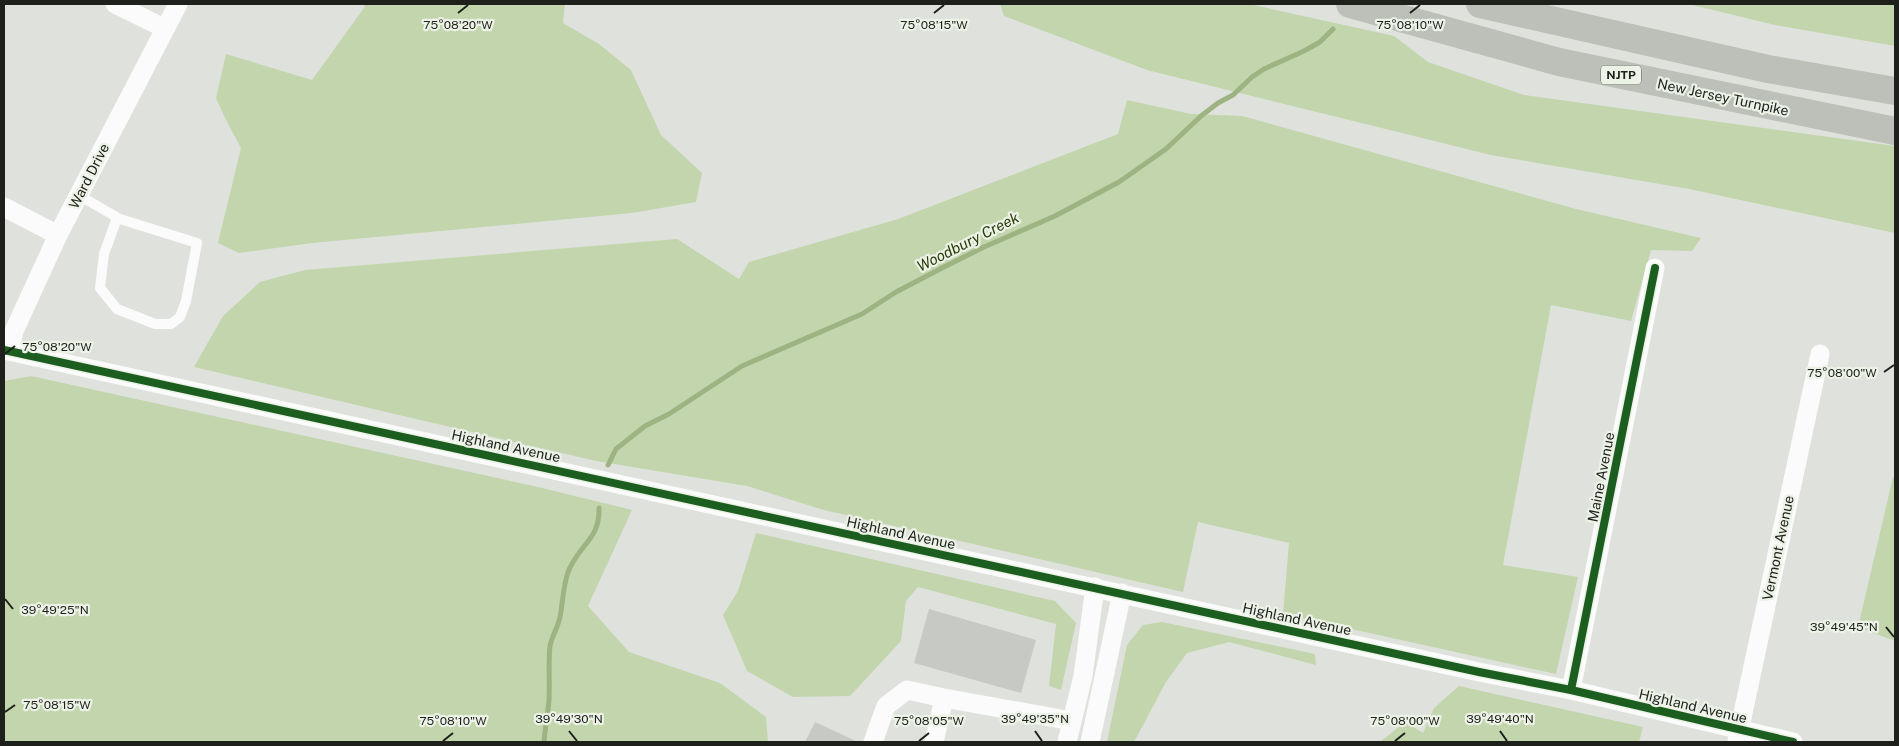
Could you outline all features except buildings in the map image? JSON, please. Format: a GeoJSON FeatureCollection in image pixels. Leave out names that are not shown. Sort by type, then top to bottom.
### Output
{"type":"FeatureCollection","features":[{"type":"Feature","properties":{"kind":"highway","name":"New Jersey Turnpike"},"geometry":{"type":"LineString","coordinates":[[1350,4],[1559,62],[1895,131]]}},
{"type":"Feature","properties":{"kind":"highway"},"geometry":{"type":"LineString","coordinates":[[1480,4],[1768,69],[1895,92]]}},
{"type":"Feature","properties":{"kind":"street"},"geometry":{"type":"LineString","coordinates":[[115,4],[164,28]]}},
{"type":"Feature","properties":{"kind":"street","name":"Ward Drive"},"geometry":{"type":"LineString","coordinates":[[6,351],[58,235],[80,196],[164,28],[178,4]]}},
{"type":"Feature","properties":{"kind":"street"},"geometry":{"type":"LineString","coordinates":[[4,207],[58,235]]}},
{"type":"Feature","properties":{"kind":"street","name":"Maine Avenue"},"geometry":{"type":"LineString","coordinates":[[1571,690],[1654,268]]}},
{"type":"Feature","properties":{"kind":"street","name":"Highland Avenue"},"geometry":{"type":"LineString","coordinates":[[6,351],[1479,672],[1571,690],[1738,736],[1793,742]]}},
{"type":"Feature","properties":{"kind":"street","name":"Vermont Avenue"},"geometry":{"type":"LineString","coordinates":[[1738,736],[1820,354]]}},
{"type":"Feature","properties":{"kind":"street"},"geometry":{"type":"LineString","coordinates":[[1067,742],[1083,676],[1095,587]]}},
{"type":"Feature","properties":{"kind":"street"},"geometry":{"type":"LineString","coordinates":[[1090,742],[1122,593]]}},
{"type":"Feature","properties":{"kind":"street"},"geometry":{"type":"LineString","coordinates":[[873,742],[886,706],[907,690],[1072,721]]}},
{"type":"Feature","properties":{"kind":"street"},"geometry":{"type":"LineString","coordinates":[[934,742],[944,698]]}},
{"type":"Feature","properties":{"kind":"lane"},"geometry":{"type":"LineString","coordinates":[[80,196],[117,218],[197,243],[186,300],[180,317],[171,324],[156,324],[117,309],[100,288],[104,254],[117,218]]}},
{"type":"Feature","properties":{"kind":"green space"},"geometry":{"type":"Polygon","coordinates":[[[365,4],[565,4],[563,23],[599,44],[631,70],[661,135],[702,173],[696,202],[632,213],[312,243],[239,253],[218,243],[241,148],[216,98],[226,54],[312,80],[365,4]]]}},
{"type":"Feature","properties":{"kind":"green space"},"geometry":{"type":"Polygon","coordinates":[[[1000,4],[1249,4],[1394,36],[1428,62],[1524,95],[1895,146],[1895,233],[1689,189],[1491,155],[1147,70],[1004,16],[1000,4]]]}},
{"type":"Feature","properties":{"kind":"green space"},"geometry":{"type":"Polygon","coordinates":[[[1688,4],[1895,4],[1895,46],[1775,25],[1688,4]]]}},
{"type":"Feature","properties":{"kind":"green space"},"geometry":{"type":"Polygon","coordinates":[[[1127,100],[1191,114],[1242,116],[1576,209],[1701,238],[1692,251],[1651,250],[1631,321],[1551,305],[1503,565],[1578,577],[1556,674],[1283,614],[1289,543],[1198,522],[1183,592],[824,510],[747,486],[596,461],[194,367],[223,316],[260,282],[305,270],[677,239],[739,279],[749,262],[898,219],[1118,134],[1127,100]]]}},
{"type":"Feature","properties":{"kind":"green space"},"geometry":{"type":"Polygon","coordinates":[[[31,376],[538,487],[632,510],[588,606],[629,652],[720,683],[766,717],[768,742],[4,742],[4,381],[31,376]]]}},
{"type":"Feature","properties":{"kind":"green space"},"geometry":{"type":"Polygon","coordinates":[[[1893,477],[1895,478],[1895,641],[1858,627],[1893,477]]]}},
{"type":"Feature","properties":{"kind":"green space"},"geometry":{"type":"Polygon","coordinates":[[[756,533],[1055,601],[1076,623],[1061,690],[1049,686],[1056,624],[918,587],[906,601],[901,641],[850,696],[793,697],[747,671],[723,615],[738,591],[756,533]]]}},
{"type":"Feature","properties":{"kind":"green space"},"geometry":{"type":"Polygon","coordinates":[[[1162,622],[1315,654],[1316,665],[1229,642],[1187,653],[1166,682],[1134,742],[1107,742],[1127,645],[1143,625],[1162,622]]]}},
{"type":"Feature","properties":{"kind":"green space"},"geometry":{"type":"Polygon","coordinates":[[[1459,686],[1643,727],[1639,742],[1380,742],[1405,722],[1423,733],[1434,708],[1459,686]]]}},
{"type":"Feature","properties":{"kind":"waterway","name":"Woodbury Creek"},"geometry":{"type":"LineString","coordinates":[[608,465],[616,449],[645,426],[669,414],[742,366],[862,314],[896,292],[942,268],[984,247],[1055,216],[1119,182],[1166,149],[1201,116],[1218,103],[1233,95],[1252,77],[1264,69],[1320,42],[1333,29]]}},
{"type":"Feature","properties":{"kind":"waterway","name":"Woodbury Creek"},"geometry":{"type":"LineString","coordinates":[[544,742],[549,700],[550,646],[560,617],[568,572],[593,535],[599,508]]}},
{"type":"Feature","properties":{"kind":"cycle path"},"geometry":{"type":"LineString","coordinates":[[1571,690],[1655,268]]}},
{"type":"Feature","properties":{"kind":"cycle path"},"geometry":{"type":"LineString","coordinates":[[4,350],[1479,672],[1571,690],[1793,742]]}}]}
